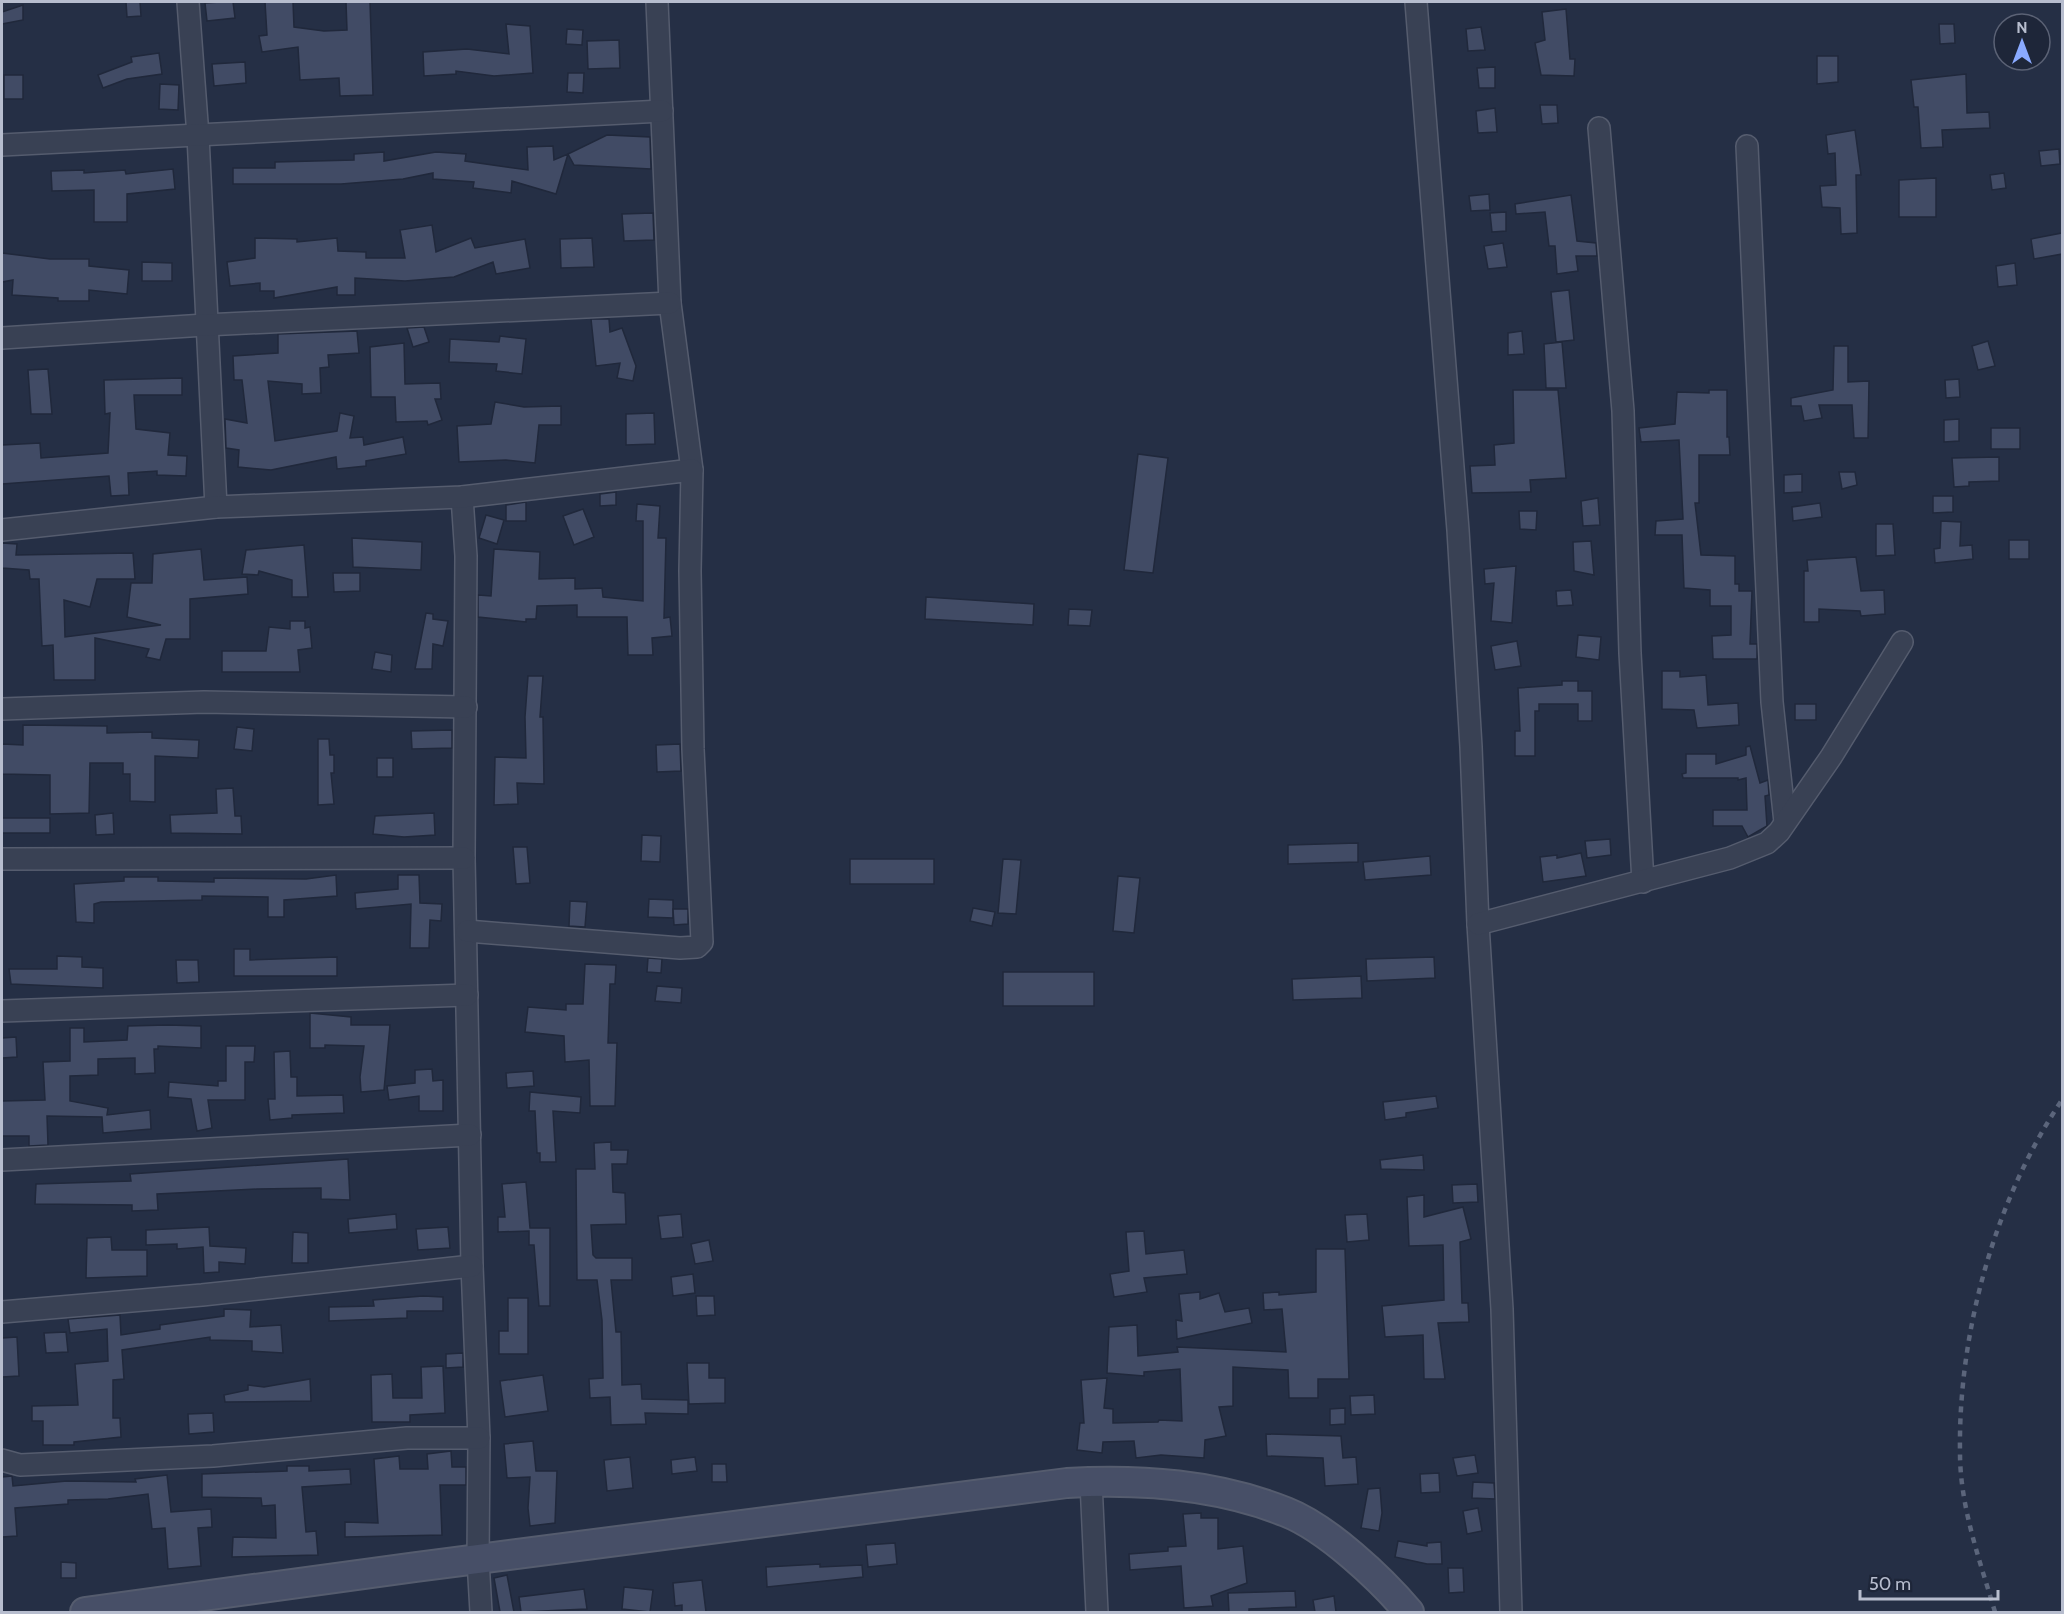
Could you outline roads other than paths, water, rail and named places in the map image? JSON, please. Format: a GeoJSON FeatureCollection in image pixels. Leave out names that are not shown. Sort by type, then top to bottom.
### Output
{"type":"FeatureCollection","features":[{"type":"Feature","properties":{"kind":"street"},"geometry":{"type":"LineString","coordinates":[[188,2],[198,136],[205,325],[216,507]]}},
{"type":"Feature","properties":{"kind":"street"},"geometry":{"type":"LineString","coordinates":[[467,931],[680,948],[697,946],[702,942],[693,749],[690,571],[692,470],[670,303],[657,2]]}},
{"type":"Feature","properties":{"kind":"street"},"geometry":{"type":"LineString","coordinates":[[1416,2],[1458,530],[1478,924],[1502,1309],[1511,1612]]}},
{"type":"Feature","properties":{"kind":"street"},"geometry":{"type":"LineString","coordinates":[[2,145],[662,111]]}},
{"type":"Feature","properties":{"kind":"street"},"geometry":{"type":"LineString","coordinates":[[1599,128],[1623,411],[1630,653],[1643,882]]}},
{"type":"Feature","properties":{"kind":"street"},"geometry":{"type":"LineString","coordinates":[[1747,146],[1773,702],[1785,822]]}},
{"type":"Feature","properties":{"kind":"street"},"geometry":{"type":"LineString","coordinates":[[2,338],[205,325],[670,303]]}},
{"type":"Feature","properties":{"kind":"street"},"geometry":{"type":"LineString","coordinates":[[2,530],[216,507],[462,497],[692,470]]}},
{"type":"Feature","properties":{"kind":"street"},"geometry":{"type":"LineString","coordinates":[[462,497],[466,556],[464,858],[472,1266],[479,1438],[478,1560],[481,1612]]}},
{"type":"Feature","properties":{"kind":"street"},"geometry":{"type":"LineString","coordinates":[[1478,924],[1730,858],[1759,847],[1773,838],[1832,758],[1902,642]]}},
{"type":"Feature","properties":{"kind":"street"},"geometry":{"type":"LineString","coordinates":[[2,709],[204,702],[466,708]]}},
{"type":"Feature","properties":{"kind":"street"},"geometry":{"type":"LineString","coordinates":[[2,859],[464,858]]}},
{"type":"Feature","properties":{"kind":"street"},"geometry":{"type":"LineString","coordinates":[[2,1011],[467,995]]}},
{"type":"Feature","properties":{"kind":"street"},"geometry":{"type":"LineString","coordinates":[[2,1160],[470,1135]]}},
{"type":"Feature","properties":{"kind":"street"},"geometry":{"type":"LineString","coordinates":[[2,1312],[202,1295],[472,1266]]}},
{"type":"Feature","properties":{"kind":"street"},"geometry":{"type":"LineString","coordinates":[[2,1460],[20,1465],[213,1456],[407,1438],[479,1438]]}},
{"type":"Feature","properties":{"kind":"street"},"geometry":{"type":"LineString","coordinates":[[1091,1482],[1097,1612]]}},
{"type":"Feature","properties":{"kind":"street"},"geometry":{"type":"LineString","coordinates":[[85,1612],[1091,1482],[1171,1483],[1232,1495],[1288,1512],[1341,1546],[1391,1591],[1409,1612]]}},
{"type":"Feature","properties":{"kind":"railway"},"geometry":{"type":"LineString","coordinates":[[1995,1612],[1972,1534],[1963,1493],[1960,1453],[1961,1407],[1966,1361],[1985,1269],[2000,1224],[2038,1139],[2062,1100]]}}]}
